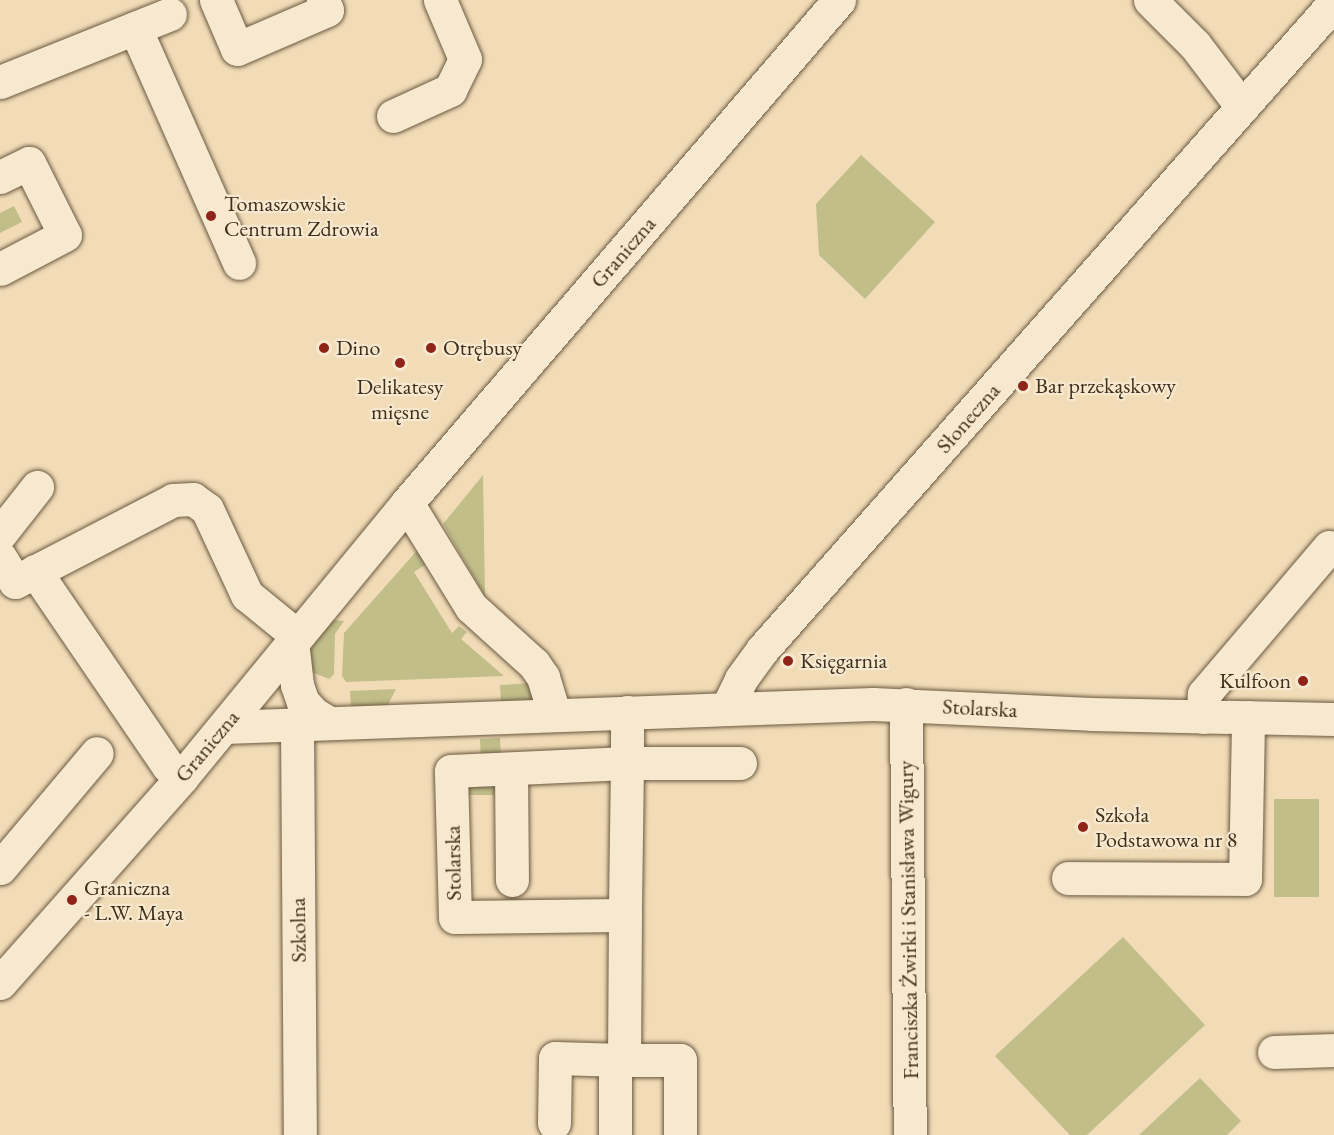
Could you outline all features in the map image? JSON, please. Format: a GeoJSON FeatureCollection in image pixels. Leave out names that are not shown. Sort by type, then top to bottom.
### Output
{"type":"FeatureCollection","features":[{"type":"Feature","properties":{"kind":"street"},"geometry":{"type":"LineString","coordinates":[[0,82],[135,28],[165,7],[208,0]]}},
{"type":"Feature","properties":{"kind":"street"},"geometry":{"type":"LineString","coordinates":[[216,0],[237,49],[327,10],[323,0]]}},
{"type":"Feature","properties":{"kind":"street"},"geometry":{"type":"LineString","coordinates":[[393,116],[450,90],[465,59],[440,0]]}},
{"type":"Feature","properties":{"kind":"street","name":"Graniczna"},"geometry":{"type":"LineString","coordinates":[[2,978],[182,777],[407,503],[839,0]]}},
{"type":"Feature","properties":{"kind":"street"},"geometry":{"type":"LineString","coordinates":[[1150,0],[1195,45],[1242,107]]}},
{"type":"Feature","properties":{"kind":"street","name":"Słoneczna"},"geometry":{"type":"LineString","coordinates":[[727,708],[741,679],[762,650],[1334,3]]}},
{"type":"Feature","properties":{"kind":"street"},"geometry":{"type":"LineString","coordinates":[[135,28],[240,263]]}},
{"type":"Feature","properties":{"kind":"street"},"geometry":{"type":"LineString","coordinates":[[0,177],[29,163],[65,235],[0,269]]}},
{"type":"Feature","properties":{"kind":"street"},"geometry":{"type":"LineString","coordinates":[[0,534],[37,488]]}},
{"type":"Feature","properties":{"kind":"street"},"geometry":{"type":"LineString","coordinates":[[0,557],[15,582],[173,500],[194,499],[207,509],[247,595],[294,638],[297,685],[303,702],[304,722]]}},
{"type":"Feature","properties":{"kind":"street"},"geometry":{"type":"LineString","coordinates":[[407,503],[471,607],[534,664],[543,677],[554,713]]}},
{"type":"Feature","properties":{"kind":"street"},"geometry":{"type":"LineString","coordinates":[[1203,717],[1204,694],[1329,547]]}},
{"type":"Feature","properties":{"kind":"street"},"geometry":{"type":"LineString","coordinates":[[35,572],[168,766],[182,777]]}},
{"type":"Feature","properties":{"kind":"street"},"geometry":{"type":"LineString","coordinates":[[254,689],[304,722]]}},
{"type":"Feature","properties":{"kind":"street","name":"Stolarska"},"geometry":{"type":"LineString","coordinates":[[224,727],[554,713],[906,704],[1203,717],[1334,719]]}},
{"type":"Feature","properties":{"kind":"street","name":"Franciszka Żwirki i Stanisława Wigury"},"geometry":{"type":"LineString","coordinates":[[906,704],[909,1135]]}},
{"type":"Feature","properties":{"kind":"street"},"geometry":{"type":"LineString","coordinates":[[615,1135],[625,915],[627,712]]}},
{"type":"Feature","properties":{"kind":"street"},"geometry":{"type":"LineString","coordinates":[[1068,878],[1245,879],[1248,717]]}},
{"type":"Feature","properties":{"kind":"street","name":"Szkolna"},"geometry":{"type":"LineString","coordinates":[[300,1135],[304,722]]}},
{"type":"Feature","properties":{"kind":"street"},"geometry":{"type":"LineString","coordinates":[[0,868],[97,753]]}},
{"type":"Feature","properties":{"kind":"street","name":"Stolarska"},"geometry":{"type":"LineString","coordinates":[[625,915],[454,917],[451,771],[627,763],[740,763]]}},
{"type":"Feature","properties":{"kind":"street"},"geometry":{"type":"LineString","coordinates":[[511,769],[512,880]]}},
{"type":"Feature","properties":{"kind":"street"},"geometry":{"type":"LineString","coordinates":[[1274,1052],[1334,1050]]}},
{"type":"Feature","properties":{"kind":"street"},"geometry":{"type":"LineString","coordinates":[[554,1123],[555,1058],[680,1060],[680,1135]]}},
{"type":"Feature","properties":{"kind":"shaded area"},"geometry":{"type":"Polygon","coordinates":[[[861,155],[935,222],[865,299],[819,255],[816,204],[861,155]]]}},
{"type":"Feature","properties":{"kind":"shaded area"},"geometry":{"type":"Polygon","coordinates":[[[14,206],[22,222],[0,233],[0,213],[14,206]]]}},
{"type":"Feature","properties":{"kind":"shaded area"},"geometry":{"type":"Polygon","coordinates":[[[483,475],[485,596],[443,524],[483,475]]]}},
{"type":"Feature","properties":{"kind":"shaded area"},"geometry":{"type":"Polygon","coordinates":[[[421,546],[431,561],[414,572],[452,633],[459,626],[467,632],[461,639],[504,676],[346,682],[342,676],[344,633],[421,546]]]}},
{"type":"Feature","properties":{"kind":"shaded area"},"geometry":{"type":"Polygon","coordinates":[[[325,619],[344,621],[335,634],[334,674],[329,679],[309,671],[308,648],[325,619]]]}},
{"type":"Feature","properties":{"kind":"shaded area"},"geometry":{"type":"Polygon","coordinates":[[[532,683],[537,700],[501,703],[500,685],[532,683]]]}},
{"type":"Feature","properties":{"kind":"shaded area"},"geometry":{"type":"Polygon","coordinates":[[[396,689],[386,709],[351,710],[350,691],[396,689]]]}},
{"type":"Feature","properties":{"kind":"shaded area"},"geometry":{"type":"Polygon","coordinates":[[[500,738],[501,759],[481,765],[480,739],[500,738]]]}},
{"type":"Feature","properties":{"kind":"shaded area"},"geometry":{"type":"Polygon","coordinates":[[[493,782],[501,795],[462,795],[469,783],[493,782]]]}},
{"type":"Feature","properties":{"kind":"shaded area"},"geometry":{"type":"Polygon","coordinates":[[[1274,799],[1319,799],[1319,897],[1274,897],[1274,799]]]}},
{"type":"Feature","properties":{"kind":"shaded area"},"geometry":{"type":"Polygon","coordinates":[[[1123,937],[1205,1025],[1087,1135],[1070,1135],[995,1056],[1123,937]]]}},
{"type":"Feature","properties":{"kind":"shaded area"},"geometry":{"type":"Polygon","coordinates":[[[1200,1078],[1241,1121],[1227,1135],[1139,1135],[1200,1078]]]}},
{"type":"Feature","properties":{"kind":"place","name":"Tomaszowskie Centrum Zdrowia"},"geometry":{"type":"Point","coordinates":[211,216]}},
{"type":"Feature","properties":{"kind":"place","name":"Dino"},"geometry":{"type":"Point","coordinates":[324,348]}},
{"type":"Feature","properties":{"kind":"place","name":"Otrębusy"},"geometry":{"type":"Point","coordinates":[431,348]}},
{"type":"Feature","properties":{"kind":"place","name":"Delikatesy mięsne"},"geometry":{"type":"Point","coordinates":[400,363]}},
{"type":"Feature","properties":{"kind":"place","name":"Bar przekąskowy"},"geometry":{"type":"Point","coordinates":[1023,386]}},
{"type":"Feature","properties":{"kind":"place","name":"Księgarnia"},"geometry":{"type":"Point","coordinates":[788,661]}},
{"type":"Feature","properties":{"kind":"place","name":"Kulfoon"},"geometry":{"type":"Point","coordinates":[1303,681]}},
{"type":"Feature","properties":{"kind":"place","name":"Szkoła Podstawowa nr 8"},"geometry":{"type":"Point","coordinates":[1083,827]}},
{"type":"Feature","properties":{"kind":"place","name":"Graniczna - L.W. Maya"},"geometry":{"type":"Point","coordinates":[72,900]}}]}
